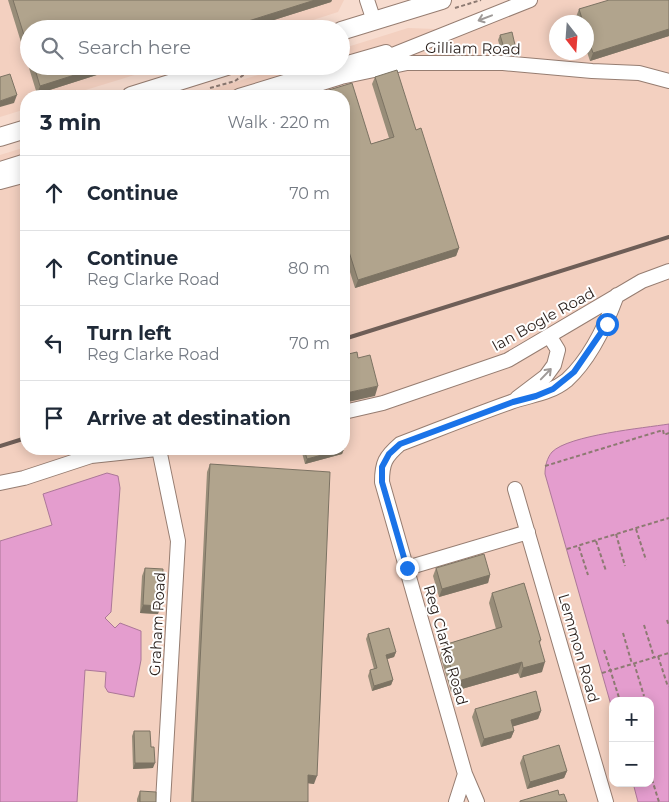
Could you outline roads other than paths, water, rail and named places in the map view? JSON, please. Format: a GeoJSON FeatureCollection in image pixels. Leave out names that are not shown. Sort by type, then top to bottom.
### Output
{"type":"FeatureCollection","features":[{"type":"Feature","properties":{"kind":"main road"},"geometry":{"type":"LineString","coordinates":[[350,28],[442,0]]}},
{"type":"Feature","properties":{"kind":"main road"},"geometry":{"type":"LineString","coordinates":[[150,90],[198,75]]}},
{"type":"Feature","properties":{"kind":"main road"},"geometry":{"type":"LineString","coordinates":[[0,137],[20,131]]}},
{"type":"Feature","properties":{"kind":"street"},"geometry":{"type":"LineString","coordinates":[[367,0],[374,20]]}},
{"type":"Feature","properties":{"kind":"street"},"geometry":{"type":"LineString","coordinates":[[350,67],[416,45],[530,0]]}},
{"type":"Feature","properties":{"kind":"street","name":"Gilliam Road"},"geometry":{"type":"LineString","coordinates":[[350,69],[407,63],[502,63],[639,73],[669,81]]}},
{"type":"Feature","properties":{"kind":"street"},"geometry":{"type":"LineString","coordinates":[[262,90],[321,75]]}},
{"type":"Feature","properties":{"kind":"street","name":"Gilliam Road"},"geometry":{"type":"LineString","coordinates":[[294,90],[328,75]]}},
{"type":"Feature","properties":{"kind":"street"},"geometry":{"type":"LineString","coordinates":[[0,169],[20,163]]}},
{"type":"Feature","properties":{"kind":"street"},"geometry":{"type":"LineString","coordinates":[[0,182],[20,177]]}},
{"type":"Feature","properties":{"kind":"street","name":"Ian Bogle Road"},"geometry":{"type":"LineString","coordinates":[[350,411],[383,403],[508,360],[550,337],[642,281],[669,271]]}},
{"type":"Feature","properties":{"kind":"street"},"geometry":{"type":"LineString","coordinates":[[513,402],[553,389],[574,372],[607,324],[617,296]]}},
{"type":"Feature","properties":{"kind":"street"},"geometry":{"type":"LineString","coordinates":[[513,402],[546,376],[554,365],[558,350],[550,337]]}},
{"type":"Feature","properties":{"kind":"street","name":"Reg Clarke Road"},"geometry":{"type":"LineString","coordinates":[[477,802],[465,774],[382,482],[382,467],[389,454],[400,444],[513,402]]}},
{"type":"Feature","properties":{"kind":"street"},"geometry":{"type":"LineString","coordinates":[[0,483],[24,478],[91,456],[101,455]]}},
{"type":"Feature","properties":{"kind":"street","name":"Graham Road"},"geometry":{"type":"LineString","coordinates":[[159,455],[178,541],[163,802]]}},
{"type":"Feature","properties":{"kind":"street","name":"Lemmon Road"},"geometry":{"type":"LineString","coordinates":[[515,489],[606,802]]}},
{"type":"Feature","properties":{"kind":"street"},"geometry":{"type":"LineString","coordinates":[[407,568],[528,532]]}},
{"type":"Feature","properties":{"kind":"street"},"geometry":{"type":"LineString","coordinates":[[456,802],[465,774]]}},
{"type":"Feature","properties":{"kind":"railway"},"geometry":{"type":"LineString","coordinates":[[350,337],[669,237]]}},
{"type":"Feature","properties":{"kind":"railway"},"geometry":{"type":"LineString","coordinates":[[0,446],[20,440]]}}]}
